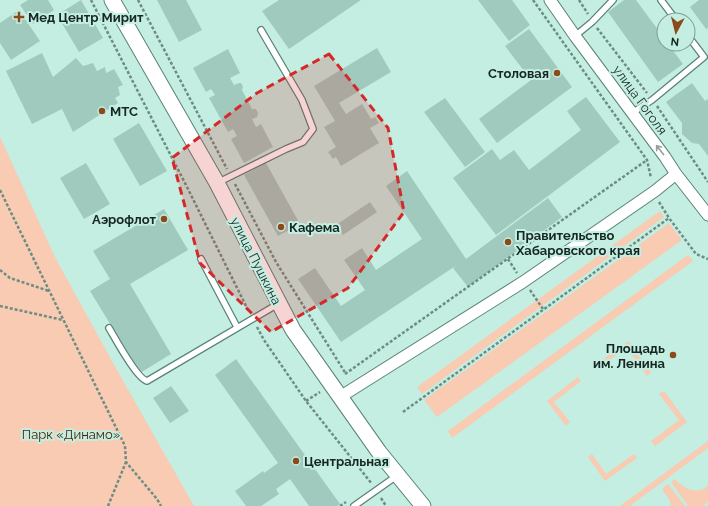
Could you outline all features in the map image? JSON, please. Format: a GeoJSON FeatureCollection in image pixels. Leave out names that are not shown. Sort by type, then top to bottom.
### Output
{"type":"FeatureCollection","features":[{"type":"Feature","properties":{"kind":"street","name":"улица Пушкина"},"geometry":{"type":"LineString","coordinates":[[112,0],[217,183],[292,330],[379,452],[424,506]]}},
{"type":"Feature","properties":{"kind":"street","name":"улица Гоголя"},"geometry":{"type":"LineString","coordinates":[[550,0],[676,174],[708,215]]}},
{"type":"Feature","properties":{"kind":"street"},"geometry":{"type":"LineString","coordinates":[[340,397],[523,282],[655,191],[676,174]]}},
{"type":"Feature","properties":{"kind":"lane"},"geometry":{"type":"LineString","coordinates":[[575,36],[592,22],[613,0]]}},
{"type":"Feature","properties":{"kind":"lane"},"geometry":{"type":"LineString","coordinates":[[661,0],[670,12]]}},
{"type":"Feature","properties":{"kind":"lane"},"geometry":{"type":"LineString","coordinates":[[217,183],[303,142],[313,129],[302,100],[261,30]]}},
{"type":"Feature","properties":{"kind":"lane"},"geometry":{"type":"LineString","coordinates":[[632,113],[652,100],[704,57],[696,46]]}},
{"type":"Feature","properties":{"kind":"lane"},"geometry":{"type":"LineString","coordinates":[[201,259],[237,327]]}},
{"type":"Feature","properties":{"kind":"lane"},"geometry":{"type":"LineString","coordinates":[[109,328],[138,374],[147,381],[278,304]]}},
{"type":"Feature","properties":{"kind":"lane"},"geometry":{"type":"LineString","coordinates":[[354,506],[398,475]]}},
{"type":"Feature","properties":{"kind":"path"},"geometry":{"type":"LineString","coordinates":[[91,0],[264,340],[306,401],[371,482],[375,491],[386,506]]}},
{"type":"Feature","properties":{"kind":"path"},"geometry":{"type":"LineString","coordinates":[[138,0],[276,262],[346,374]]}},
{"type":"Feature","properties":{"kind":"path"},"geometry":{"type":"LineString","coordinates":[[532,0],[646,160],[659,202],[669,218],[696,254],[708,259]]}},
{"type":"Feature","properties":{"kind":"path"},"geometry":{"type":"LineString","coordinates":[[579,0],[592,22],[652,100],[708,182]]}},
{"type":"Feature","properties":{"kind":"path"},"geometry":{"type":"LineString","coordinates":[[306,401],[646,160]]}},
{"type":"Feature","properties":{"kind":"path"},"geometry":{"type":"LineString","coordinates":[[0,190],[125,446],[126,462],[108,506]]}},
{"type":"Feature","properties":{"kind":"path"},"geometry":{"type":"LineString","coordinates":[[403,412],[669,218]]}},
{"type":"Feature","properties":{"kind":"path"},"geometry":{"type":"LineString","coordinates":[[0,270],[10,278],[50,291]]}},
{"type":"Feature","properties":{"kind":"path"},"geometry":{"type":"LineString","coordinates":[[0,306],[64,320]]}},
{"type":"Feature","properties":{"kind":"path"},"geometry":{"type":"LineString","coordinates":[[126,462],[157,499],[161,506]]}},
{"type":"Feature","properties":{"kind":"highlighted area"},"geometry":{"type":"Polygon","coordinates":[[[329,54],[388,128],[404,212],[348,288],[271,332],[200,263],[172,158],[257,93],[329,54]]]}},
{"type":"Feature","properties":{"kind":"green space","name":"Парк «Динамо»"},"geometry":{"type":"Polygon","coordinates":[[[0,137],[56,259],[194,506],[0,506],[0,137]]]}},
{"type":"Feature","properties":{"kind":"green space"},"geometry":{"type":"Polygon","coordinates":[[[660,211],[664,217],[422,394],[417,387],[660,211]]]}},
{"type":"Feature","properties":{"kind":"green space"},"geometry":{"type":"Polygon","coordinates":[[[669,223],[682,240],[437,417],[424,400],[669,223]]]}},
{"type":"Feature","properties":{"kind":"green space"},"geometry":{"type":"Polygon","coordinates":[[[688,255],[693,261],[452,438],[448,431],[688,255]]]}},
{"type":"Feature","properties":{"kind":"green space"},"geometry":{"type":"Polygon","coordinates":[[[629,341],[651,373],[647,376],[627,348],[599,367],[596,364],[629,341]]]}},
{"type":"Feature","properties":{"kind":"green space"},"geometry":{"type":"Polygon","coordinates":[[[578,377],[581,381],[554,402],[570,422],[566,426],[547,401],[578,377]]]}},
{"type":"Feature","properties":{"kind":"green space"},"geometry":{"type":"Polygon","coordinates":[[[664,391],[687,422],[655,446],[651,441],[679,420],[659,394],[664,391]]]}},
{"type":"Feature","properties":{"kind":"green space"},"geometry":{"type":"Polygon","coordinates":[[[708,441],[708,448],[630,506],[620,506],[708,441]]]}},
{"type":"Feature","properties":{"kind":"green space"},"geometry":{"type":"Polygon","coordinates":[[[592,454],[606,474],[634,454],[637,458],[605,481],[588,457],[592,454]]]}},
{"type":"Feature","properties":{"kind":"green space"},"geometry":{"type":"Polygon","coordinates":[[[675,479],[682,486],[690,490],[704,489],[708,486],[708,502],[703,506],[688,506],[671,482],[675,479]]]}},
{"type":"Feature","properties":{"kind":"green space"},"geometry":{"type":"Polygon","coordinates":[[[668,484],[685,506],[671,506],[670,501],[662,489],[668,484]]]}},
{"type":"Feature","properties":{"kind":"building"},"geometry":{"type":"Polygon","coordinates":[[[28,0],[48,0],[54,10],[33,24],[20,5],[28,0]]]}},
{"type":"Feature","properties":{"kind":"building"},"geometry":{"type":"Polygon","coordinates":[[[81,0],[103,38],[79,52],[57,15],[81,0]]]}},
{"type":"Feature","properties":{"kind":"building"},"geometry":{"type":"Polygon","coordinates":[[[157,0],[186,0],[202,30],[179,42],[157,0]]]}},
{"type":"Feature","properties":{"kind":"building"},"geometry":{"type":"Polygon","coordinates":[[[279,0],[361,0],[289,49],[262,11],[279,0]]]}},
{"type":"Feature","properties":{"kind":"building"},"geometry":{"type":"Polygon","coordinates":[[[478,0],[512,0],[530,25],[509,41],[478,0]]]}},
{"type":"Feature","properties":{"kind":"building"},"geometry":{"type":"Polygon","coordinates":[[[624,0],[636,0],[656,27],[656,52],[674,52],[683,64],[658,82],[608,12],[624,0]]]}},
{"type":"Feature","properties":{"kind":"building"},"geometry":{"type":"Polygon","coordinates":[[[699,0],[708,0],[708,28],[706,29],[696,15],[696,12],[694,12],[690,7],[699,0]]]}},
{"type":"Feature","properties":{"kind":"building"},"geometry":{"type":"Polygon","coordinates":[[[19,10],[40,41],[11,60],[0,43],[0,23],[19,10]]]}},
{"type":"Feature","properties":{"kind":"building"},"geometry":{"type":"Polygon","coordinates":[[[529,29],[572,87],[497,143],[479,119],[531,80],[505,46],[529,29]]]}},
{"type":"Feature","properties":{"kind":"building"},"geometry":{"type":"Polygon","coordinates":[[[377,48],[391,72],[339,103],[346,114],[362,104],[371,119],[375,117],[379,123],[370,128],[379,143],[341,166],[336,157],[333,159],[328,152],[336,147],[324,127],[335,121],[314,86],[377,48]]]}},
{"type":"Feature","properties":{"kind":"building"},"geometry":{"type":"Polygon","coordinates":[[[228,49],[240,73],[230,78],[234,85],[241,83],[243,87],[242,90],[252,109],[256,109],[258,113],[257,117],[252,119],[256,127],[261,124],[273,147],[244,163],[231,139],[237,136],[233,129],[228,132],[209,98],[215,95],[211,89],[206,92],[193,68],[228,49]]]}},
{"type":"Feature","properties":{"kind":"building"},"geometry":{"type":"Polygon","coordinates":[[[42,53],[53,77],[76,58],[83,66],[93,63],[97,71],[105,67],[106,73],[114,69],[123,85],[118,87],[120,95],[115,98],[118,103],[73,132],[62,109],[32,124],[6,71],[42,53]]]}},
{"type":"Feature","properties":{"kind":"building"},"geometry":{"type":"Polygon","coordinates":[[[692,83],[705,101],[708,99],[708,156],[699,144],[692,143],[682,134],[682,123],[666,102],[692,83]]]}},
{"type":"Feature","properties":{"kind":"building"},"geometry":{"type":"Polygon","coordinates":[[[586,97],[620,142],[496,235],[453,178],[492,149],[500,160],[514,150],[529,170],[581,130],[567,111],[586,97]]]}},
{"type":"Feature","properties":{"kind":"building"},"geometry":{"type":"Polygon","coordinates":[[[445,98],[485,152],[465,167],[424,112],[445,98]]]}},
{"type":"Feature","properties":{"kind":"building"},"geometry":{"type":"Polygon","coordinates":[[[139,123],[167,171],[140,186],[113,139],[139,123]]]}},
{"type":"Feature","properties":{"kind":"building"},"geometry":{"type":"Polygon","coordinates":[[[86,163],[110,204],[84,219],[60,178],[86,163]]]}},
{"type":"Feature","properties":{"kind":"building"},"geometry":{"type":"Polygon","coordinates":[[[266,163],[300,224],[278,236],[244,175],[266,163]]]}},
{"type":"Feature","properties":{"kind":"building"},"geometry":{"type":"Polygon","coordinates":[[[407,171],[466,259],[548,198],[562,217],[468,287],[453,268],[460,263],[341,342],[298,279],[315,268],[341,306],[365,290],[344,260],[362,248],[376,270],[422,239],[386,186],[407,171]]]}},
{"type":"Feature","properties":{"kind":"building"},"geometry":{"type":"Polygon","coordinates":[[[370,202],[377,212],[343,235],[336,225],[370,202]]]}},
{"type":"Feature","properties":{"kind":"building"},"geometry":{"type":"Polygon","coordinates":[[[164,209],[188,250],[130,284],[171,354],[140,373],[90,291],[110,279],[93,251],[164,209]]]}},
{"type":"Feature","properties":{"kind":"building"},"geometry":{"type":"Polygon","coordinates":[[[236,359],[340,504],[337,506],[309,506],[290,479],[276,489],[279,494],[261,506],[246,506],[235,491],[263,471],[264,473],[278,463],[215,375],[236,359]]]}},
{"type":"Feature","properties":{"kind":"building"},"geometry":{"type":"Polygon","coordinates":[[[171,386],[189,411],[170,423],[153,398],[171,386]]]}},
{"type":"Feature","properties":{"kind":"place","name":"Мед Центр Мирит"},"geometry":{"type":"Point","coordinates":[19,17]}},
{"type":"Feature","properties":{"kind":"place","name":"Столовая"},"geometry":{"type":"Point","coordinates":[557,73]}},
{"type":"Feature","properties":{"kind":"place","name":"МТС"},"geometry":{"type":"Point","coordinates":[102,111]}},
{"type":"Feature","properties":{"kind":"place","name":"Аэрофлот"},"geometry":{"type":"Point","coordinates":[164,219]}},
{"type":"Feature","properties":{"kind":"place","name":"Кафема"},"geometry":{"type":"Point","coordinates":[281,227]}},
{"type":"Feature","properties":{"kind":"place","name":"Правительство Хабаровского края"},"geometry":{"type":"Point","coordinates":[508,242]}},
{"type":"Feature","properties":{"kind":"place","name":"Площадь им. Ленина"},"geometry":{"type":"Point","coordinates":[673,355]}},
{"type":"Feature","properties":{"kind":"place","name":"Центральная"},"geometry":{"type":"Point","coordinates":[296,461]}}]}
